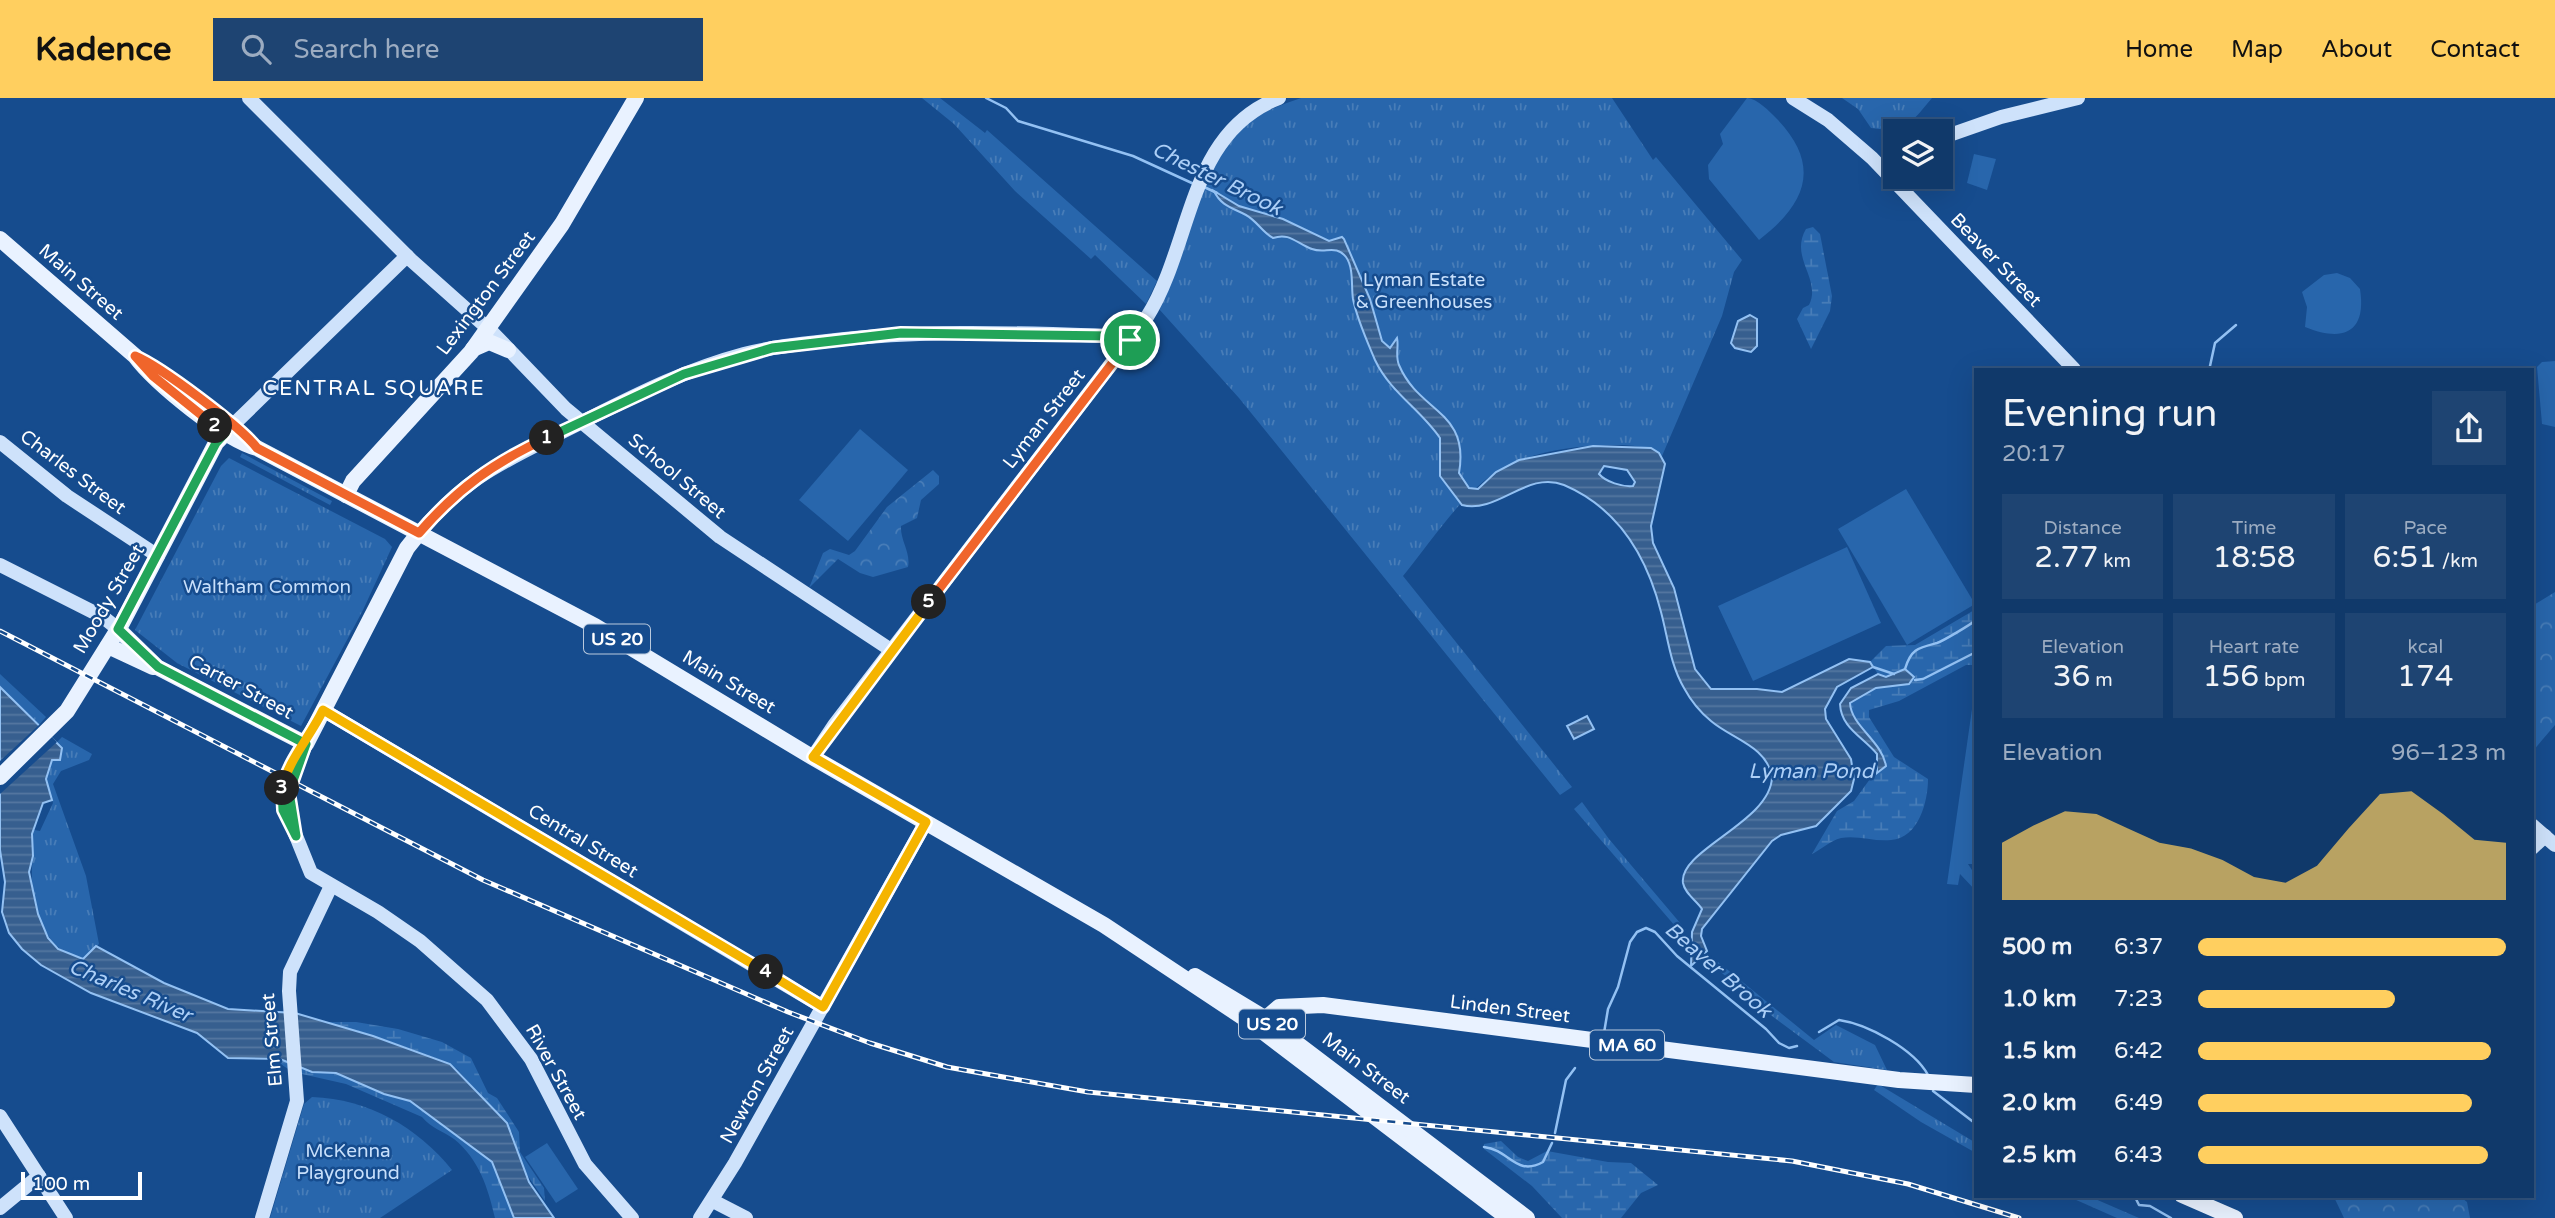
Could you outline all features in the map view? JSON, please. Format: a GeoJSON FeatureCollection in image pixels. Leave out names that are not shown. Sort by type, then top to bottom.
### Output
{"type":"FeatureCollection","features":[{"type":"Feature","properties":{"kind":"main road","name":"Lexington Street"},"geometry":{"type":"LineString","coordinates":[[346,495],[356,478],[471,352],[562,224],[636,98]]}},
{"type":"Feature","properties":{"kind":"main road","name":"Main Street"},"geometry":{"type":"LineString","coordinates":[[0,239],[135,356],[153,376],[257,448],[590,623],[1170,967],[1186,982],[1260,1022],[1365,1094],[1527,1218]]}},
{"type":"Feature","properties":{"kind":"main road"},"geometry":{"type":"LineString","coordinates":[[471,352],[488,342],[508,351]]}},
{"type":"Feature","properties":{"kind":"main road","name":"Moody Street"},"geometry":{"type":"LineString","coordinates":[[0,777],[49,732],[67,711],[118,629],[204,468],[229,429]]}},
{"type":"Feature","properties":{"kind":"main road"},"geometry":{"type":"LineString","coordinates":[[204,468],[230,448],[257,448]]}},
{"type":"Feature","properties":{"kind":"main road"},"geometry":{"type":"LineString","coordinates":[[306,744],[407,548],[419,533]]}},
{"type":"Feature","properties":{"kind":"main road","name":"Carter Street"},"geometry":{"type":"LineString","coordinates":[[118,629],[158,667],[306,744]]}},
{"type":"Feature","properties":{"kind":"main road","name":"Carter Street"},"geometry":{"type":"LineString","coordinates":[[108,646],[143,664],[158,667]]}},
{"type":"Feature","properties":{"kind":"main road","name":"Linden Street"},"geometry":{"type":"LineString","coordinates":[[1260,1022],[1282,1006],[1323,1005],[1899,1080],[1974,1086]]}},
{"type":"Feature","properties":{"kind":"main road","name":"Main Street"},"geometry":{"type":"LineString","coordinates":[[1260,1022],[1342,1092],[1508,1218]]}},
{"type":"Feature","properties":{"kind":"main road"},"geometry":{"type":"LineString","coordinates":[[2189,1198],[2235,1218]]}},
{"type":"Feature","properties":{"kind":"street","name":"School Street"},"geometry":{"type":"LineString","coordinates":[[249,98],[407,256],[488,328],[552,396],[720,537],[891,650]]}},
{"type":"Feature","properties":{"kind":"street","name":"Lyman Street"},"geometry":{"type":"LineString","coordinates":[[813,757],[891,650],[1130,340],[1160,291],[1203,173],[1217,148],[1237,123],[1251,111],[1279,98]]}},
{"type":"Feature","properties":{"kind":"street","name":"Beaver Street"},"geometry":{"type":"LineString","coordinates":[[1793,98],[1835,125],[1883,168]]}},
{"type":"Feature","properties":{"kind":"street"},"geometry":{"type":"LineString","coordinates":[[1953,134],[2001,117],[2078,98]]}},
{"type":"Feature","properties":{"kind":"street","name":"Beaver Street"},"geometry":{"type":"LineString","coordinates":[[1903,189],[2073,368]]}},
{"type":"Feature","properties":{"kind":"street"},"geometry":{"type":"LineString","coordinates":[[1913,189],[1934,222]]}},
{"type":"Feature","properties":{"kind":"street"},"geometry":{"type":"LineString","coordinates":[[229,429],[407,256]]}},
{"type":"Feature","properties":{"kind":"street"},"geometry":{"type":"LineString","coordinates":[[419,533],[448,500],[470,482],[544,439],[680,376],[742,355],[772,348],[901,333],[1113,336],[1130,340]]}},
{"type":"Feature","properties":{"kind":"street"},"geometry":{"type":"LineString","coordinates":[[544,439],[559,420],[559,407],[552,396]]}},
{"type":"Feature","properties":{"kind":"street","name":"Charles Street"},"geometry":{"type":"LineString","coordinates":[[0,442],[74,501],[158,556]]}},
{"type":"Feature","properties":{"kind":"street"},"geometry":{"type":"LineString","coordinates":[[0,565],[103,617],[118,629]]}},
{"type":"Feature","properties":{"kind":"street","name":"Central Street"},"geometry":{"type":"LineString","coordinates":[[323,710],[820,1012]]}},
{"type":"Feature","properties":{"kind":"street"},"geometry":{"type":"LineString","coordinates":[[306,744],[289,792],[296,836],[308,867],[317,914]]}},
{"type":"Feature","properties":{"kind":"street","name":"Newton Street"},"geometry":{"type":"LineString","coordinates":[[700,1218],[713,1202],[926,822]]}},
{"type":"Feature","properties":{"kind":"street"},"geometry":{"type":"LineString","coordinates":[[2534,827],[2550,840],[2534,847]]}},
{"type":"Feature","properties":{"kind":"street"},"geometry":{"type":"LineString","coordinates":[[308,867],[315,877],[331,886]]}},
{"type":"Feature","properties":{"kind":"street","name":"Elm Street"},"geometry":{"type":"LineString","coordinates":[[262,1218],[296,1108],[297,1086],[289,999],[292,965],[331,886]]}},
{"type":"Feature","properties":{"kind":"street","name":"River Street"},"geometry":{"type":"LineString","coordinates":[[331,886],[379,912],[420,941],[487,1000],[531,1059],[585,1164],[632,1218]]}},
{"type":"Feature","properties":{"kind":"street"},"geometry":{"type":"LineString","coordinates":[[0,1116],[66,1218]]}},
{"type":"Feature","properties":{"kind":"street"},"geometry":{"type":"LineString","coordinates":[[0,1208],[39,1175]]}},
{"type":"Feature","properties":{"kind":"street"},"geometry":{"type":"LineString","coordinates":[[713,1202],[747,1218]]}},
{"type":"Feature","properties":{"kind":"green space"},"geometry":{"type":"Polygon","coordinates":[[[922,98],[940,98],[985,133],[987,130],[1157,281],[1146,304],[1095,255],[1091,259],[1015,191],[954,124],[922,98]]]}},
{"type":"Feature","properties":{"kind":"green space","name":"Lyman Estate & Greenhouses"},"geometry":{"type":"Polygon","coordinates":[[[1301,98],[1612,98],[1653,160],[1656,157],[1742,260],[1734,272],[1722,316],[1662,456],[1650,449],[1635,446],[1592,446],[1549,452],[1508,465],[1470,493],[1403,576],[1572,787],[1560,795],[1239,398],[1159,309],[1205,183],[1217,160],[1232,139],[1251,121],[1269,110],[1301,98]]]}},
{"type":"Feature","properties":{"kind":"green space"},"geometry":{"type":"Polygon","coordinates":[[[1747,98],[1767,109],[1791,136],[1800,153],[1803,168],[1802,184],[1788,213],[1759,240],[1709,179],[1708,165],[1723,144],[1720,134],[1747,98]]]}},
{"type":"Feature","properties":{"kind":"green space"},"geometry":{"type":"Polygon","coordinates":[[[1842,98],[1932,98],[1914,119],[1883,119],[1883,129],[1871,128],[1858,109],[1842,98]]]}},
{"type":"Feature","properties":{"kind":"green space"},"geometry":{"type":"Polygon","coordinates":[[[1974,154],[1996,159],[1987,190],[1967,183],[1974,154]]]}},
{"type":"Feature","properties":{"kind":"green space"},"geometry":{"type":"Polygon","coordinates":[[[1813,227],[1820,234],[1832,296],[1830,311],[1811,349],[1797,319],[1803,308],[1809,305],[1812,295],[1801,249],[1806,229],[1813,227]]]}},
{"type":"Feature","properties":{"kind":"green space"},"geometry":{"type":"Polygon","coordinates":[[[2337,273],[2350,278],[2360,289],[2360,316],[2355,325],[2341,333],[2330,334],[2305,327],[2307,307],[2302,292],[2324,275],[2337,273]]]}},
{"type":"Feature","properties":{"kind":"green space"},"geometry":{"type":"Polygon","coordinates":[[[2555,361],[2555,427],[2542,424],[2537,367],[2542,362],[2555,361]]]}},
{"type":"Feature","properties":{"kind":"green space"},"geometry":{"type":"Polygon","coordinates":[[[860,429],[908,470],[848,541],[799,500],[860,429]]]}},
{"type":"Feature","properties":{"kind":"green space"},"geometry":{"type":"Polygon","coordinates":[[[242,453],[332,501],[330,505],[240,457],[242,453]]]}},
{"type":"Feature","properties":{"kind":"green space","name":"Waltham Common"},"geometry":{"type":"Polygon","coordinates":[[[229,458],[385,539],[392,547],[363,610],[301,726],[177,663],[135,630],[221,466],[229,458]]]}},
{"type":"Feature","properties":{"kind":"green space"},"geometry":{"type":"Polygon","coordinates":[[[933,470],[939,476],[939,484],[921,500],[917,518],[901,526],[908,567],[873,577],[860,573],[838,559],[809,588],[823,553],[830,549],[849,555],[855,551],[887,507],[933,470]]]}},
{"type":"Feature","properties":{"kind":"green space"},"geometry":{"type":"Polygon","coordinates":[[[1906,489],[1974,605],[1907,645],[1838,529],[1906,489]]]}},
{"type":"Feature","properties":{"kind":"green space"},"geometry":{"type":"Polygon","coordinates":[[[1847,547],[1881,623],[1753,681],[1718,606],[1847,547]]]}},
{"type":"Feature","properties":{"kind":"green space"},"geometry":{"type":"Polygon","coordinates":[[[2555,592],[2555,725],[2534,750],[2534,605],[2555,592]]]}},
{"type":"Feature","properties":{"kind":"green space"},"geometry":{"type":"Polygon","coordinates":[[[1974,610],[1974,665],[1966,665],[1899,701],[1869,710],[1869,717],[1894,757],[1928,779],[1920,817],[1909,833],[1901,838],[1841,838],[1812,854],[1837,811],[1854,801],[1870,779],[1886,766],[1853,714],[1850,703],[1876,688],[1901,686],[1900,670],[1885,677],[1878,674],[1870,662],[1886,646],[1915,645],[1974,610]]]}},
{"type":"Feature","properties":{"kind":"green space"},"geometry":{"type":"Polygon","coordinates":[[[0,674],[46,717],[38,726],[0,687],[0,674]]]}},
{"type":"Feature","properties":{"kind":"green space"},"geometry":{"type":"Polygon","coordinates":[[[1973,702],[1974,864],[1968,864],[1974,873],[1974,889],[1960,874],[1958,885],[1947,884],[1973,702]]]}},
{"type":"Feature","properties":{"kind":"green space"},"geometry":{"type":"Polygon","coordinates":[[[62,737],[92,754],[89,760],[61,771],[53,784],[86,876],[99,944],[84,959],[69,954],[56,945],[47,933],[35,904],[33,888],[33,834],[34,830],[40,831],[53,803],[46,779],[51,761],[60,759],[62,748],[55,744],[62,737]]]}},
{"type":"Feature","properties":{"kind":"green space"},"geometry":{"type":"Polygon","coordinates":[[[1582,802],[1609,839],[1686,930],[1682,934],[1574,809],[1582,802]]]}},
{"type":"Feature","properties":{"kind":"green space"},"geometry":{"type":"Polygon","coordinates":[[[1718,962],[1814,1040],[1836,1025],[1875,1045],[1887,1070],[1834,1062],[1764,1010],[1714,966],[1718,962]]]}},
{"type":"Feature","properties":{"kind":"green space"},"geometry":{"type":"Polygon","coordinates":[[[304,1016],[326,1022],[356,1022],[398,1029],[442,1042],[471,1058],[488,1093],[497,1098],[519,1132],[520,1152],[544,1188],[545,1201],[523,1169],[512,1132],[457,1069],[441,1060],[389,1041],[304,1016]]]}},
{"type":"Feature","properties":{"kind":"green space"},"geometry":{"type":"Polygon","coordinates":[[[274,1060],[284,1060],[303,1069],[336,1073],[416,1104],[492,1162],[514,1218],[495,1218],[486,1185],[470,1156],[454,1139],[422,1117],[346,1084],[293,1072],[274,1060]]]}},
{"type":"Feature","properties":{"kind":"green space"},"geometry":{"type":"Polygon","coordinates":[[[1878,1084],[1974,1142],[1974,1152],[1921,1122],[1874,1090],[1878,1084]]]}},
{"type":"Feature","properties":{"kind":"green space","name":"McKenna Playground"},"geometry":{"type":"Polygon","coordinates":[[[312,1097],[353,1103],[390,1118],[423,1141],[452,1170],[380,1218],[270,1218],[304,1104],[312,1097]]]}},
{"type":"Feature","properties":{"kind":"green space"},"geometry":{"type":"Polygon","coordinates":[[[1501,1141],[1518,1157],[1528,1161],[1547,1151],[1608,1162],[1631,1163],[1658,1185],[1641,1193],[1621,1218],[1562,1218],[1532,1186],[1484,1149],[1484,1144],[1501,1141]]]}},
{"type":"Feature","properties":{"kind":"green space"},"geometry":{"type":"Polygon","coordinates":[[[547,1143],[578,1189],[556,1203],[525,1157],[547,1143]]]}},
{"type":"Feature","properties":{"kind":"green space"},"geometry":{"type":"Polygon","coordinates":[[[2072,1198],[2093,1198],[2139,1218],[2117,1218],[2072,1198]]]}},
{"type":"Feature","properties":{"kind":"green space"},"geometry":{"type":"Polygon","coordinates":[[[2334,1198],[2462,1198],[2467,1202],[2470,1218],[2344,1218],[2334,1198]]]}},
{"type":"Feature","properties":{"kind":"water","name":"Lyman Pond"},"geometry":{"type":"Polygon","coordinates":[[[1214,191],[1239,206],[1283,219],[1329,241],[1342,237],[1344,239],[1370,299],[1382,341],[1390,348],[1397,338],[1398,362],[1408,381],[1441,413],[1457,436],[1460,452],[1459,473],[1469,488],[1478,489],[1496,472],[1519,460],[1593,446],[1651,448],[1659,453],[1665,464],[1651,526],[1653,543],[1674,588],[1695,669],[1711,689],[1782,692],[1849,659],[1870,662],[1873,667],[1837,687],[1825,709],[1826,719],[1851,759],[1854,779],[1851,791],[1816,826],[1781,835],[1772,841],[1702,929],[1701,936],[1707,951],[1691,966],[1692,932],[1702,909],[1684,887],[1685,871],[1695,859],[1757,808],[1768,793],[1772,777],[1769,766],[1756,750],[1711,721],[1687,693],[1672,660],[1648,572],[1615,521],[1583,495],[1564,485],[1550,482],[1525,487],[1488,504],[1462,505],[1440,476],[1440,438],[1389,382],[1375,360],[1355,307],[1351,272],[1346,257],[1334,250],[1312,249],[1284,236],[1273,238],[1250,217],[1220,200],[1214,191]],[[1604,466],[1599,474],[1614,483],[1633,486],[1635,482],[1627,470],[1604,466]]]}},
{"type":"Feature","properties":{"kind":"water"},"geometry":{"type":"Polygon","coordinates":[[[1750,315],[1757,319],[1757,346],[1751,352],[1735,348],[1731,343],[1738,321],[1750,315]]]}},
{"type":"Feature","properties":{"kind":"water"},"geometry":{"type":"Polygon","coordinates":[[[1905,669],[1914,677],[1909,684],[1876,688],[1850,703],[1855,719],[1883,757],[1886,766],[1877,773],[1877,754],[1848,726],[1840,704],[1851,688],[1878,674],[1886,677],[1905,669]]]}},
{"type":"Feature","properties":{"kind":"water","name":"Charles River"},"geometry":{"type":"Polygon","coordinates":[[[0,687],[62,748],[60,760],[52,760],[46,779],[52,800],[43,803],[32,834],[33,856],[29,872],[38,914],[48,938],[58,949],[83,959],[96,946],[164,983],[228,1009],[295,1013],[373,1036],[450,1064],[507,1123],[529,1182],[554,1218],[514,1218],[492,1162],[410,1101],[384,1094],[336,1073],[312,1072],[280,1059],[228,1058],[197,1033],[91,993],[41,965],[22,949],[9,933],[2,912],[5,882],[0,850],[0,687]]]}},
{"type":"Feature","properties":{"kind":"water"},"geometry":{"type":"Polygon","coordinates":[[[1587,716],[1594,729],[1574,739],[1567,726],[1587,716]]]}},
{"type":"Feature","properties":{"kind":"pier"},"geometry":{"type":"Polygon","coordinates":[[[40,724],[57,742],[0,794],[0,761],[40,724]]]}},
{"type":"Feature","properties":{"kind":"waterway","name":"Chester Brook"},"geometry":{"type":"LineString","coordinates":[[986,98],[1006,108],[1018,121],[1133,156],[1194,184]]}},
{"type":"Feature","properties":{"kind":"waterway","name":"Chester Brook"},"geometry":{"type":"LineString","coordinates":[[1204,187],[1217,193]]}},
{"type":"Feature","properties":{"kind":"waterway"},"geometry":{"type":"LineString","coordinates":[[2210,366],[2215,343],[2236,325]]}},
{"type":"Feature","properties":{"kind":"waterway"},"geometry":{"type":"LineString","coordinates":[[1905,669],[1916,650],[1940,642],[1974,621]]}},
{"type":"Feature","properties":{"kind":"waterway"},"geometry":{"type":"LineString","coordinates":[[1915,680],[1923,679],[1974,653]]}},
{"type":"Feature","properties":{"kind":"waterway"},"geometry":{"type":"LineString","coordinates":[[1873,667],[1894,674]]}},
{"type":"Feature","properties":{"kind":"waterway","name":"Beaver Brook"},"geometry":{"type":"LineString","coordinates":[[1604,1033],[1608,1009],[1618,987],[1630,942],[1637,932],[1646,928],[1655,932],[1677,956],[1766,1029],[1779,1043],[1789,1048],[1797,1046]]}},
{"type":"Feature","properties":{"kind":"waterway","name":"Beaver Brook"},"geometry":{"type":"LineString","coordinates":[[1819,1032],[1839,1020],[1876,1032],[1912,1056],[1928,1075]]}},
{"type":"Feature","properties":{"kind":"waterway","name":"Beaver Brook"},"geometry":{"type":"LineString","coordinates":[[1555,1133],[1566,1080],[1575,1068]]}},
{"type":"Feature","properties":{"kind":"waterway","name":"Beaver Brook"},"geometry":{"type":"LineString","coordinates":[[1933,1091],[1974,1122]]}},
{"type":"Feature","properties":{"kind":"waterway","name":"Beaver Brook"},"geometry":{"type":"LineString","coordinates":[[1484,1147],[1493,1149],[1519,1165],[1534,1166],[1543,1162],[1552,1143]]}},
{"type":"Feature","properties":{"kind":"waterway","name":"Beaver Brook"},"geometry":{"type":"LineString","coordinates":[[2133,1198],[2139,1205],[2150,1206],[2171,1218]]}},
{"type":"Feature","properties":{"kind":"railway"},"geometry":{"type":"LineString","coordinates":[[0,631],[483,880],[788,1012],[870,1043],[947,1067],[1088,1092],[1792,1161],[1908,1184],[2019,1218]]}},
{"type":"Feature","properties":{"kind":"district","name":"CENTRAL SQUARE"},"geometry":{"type":"Point","coordinates":[374,388]}},
{"type":"Feature","properties":{"kind":"route"},"geometry":{"type":"LineString","coordinates":[[1130,340],[835,724],[813,757],[926,822],[823,1007],[323,710],[306,744],[298,751],[289,767],[281,794],[282,806],[296,836],[288,803],[289,792],[306,744],[158,667],[118,629],[216,443],[225,433],[153,376],[135,356],[156,367],[241,431],[257,448],[419,533],[452,496],[491,468],[599,411],[684,374],[742,355],[772,348],[901,333],[1113,336],[1130,340]]}}]}
